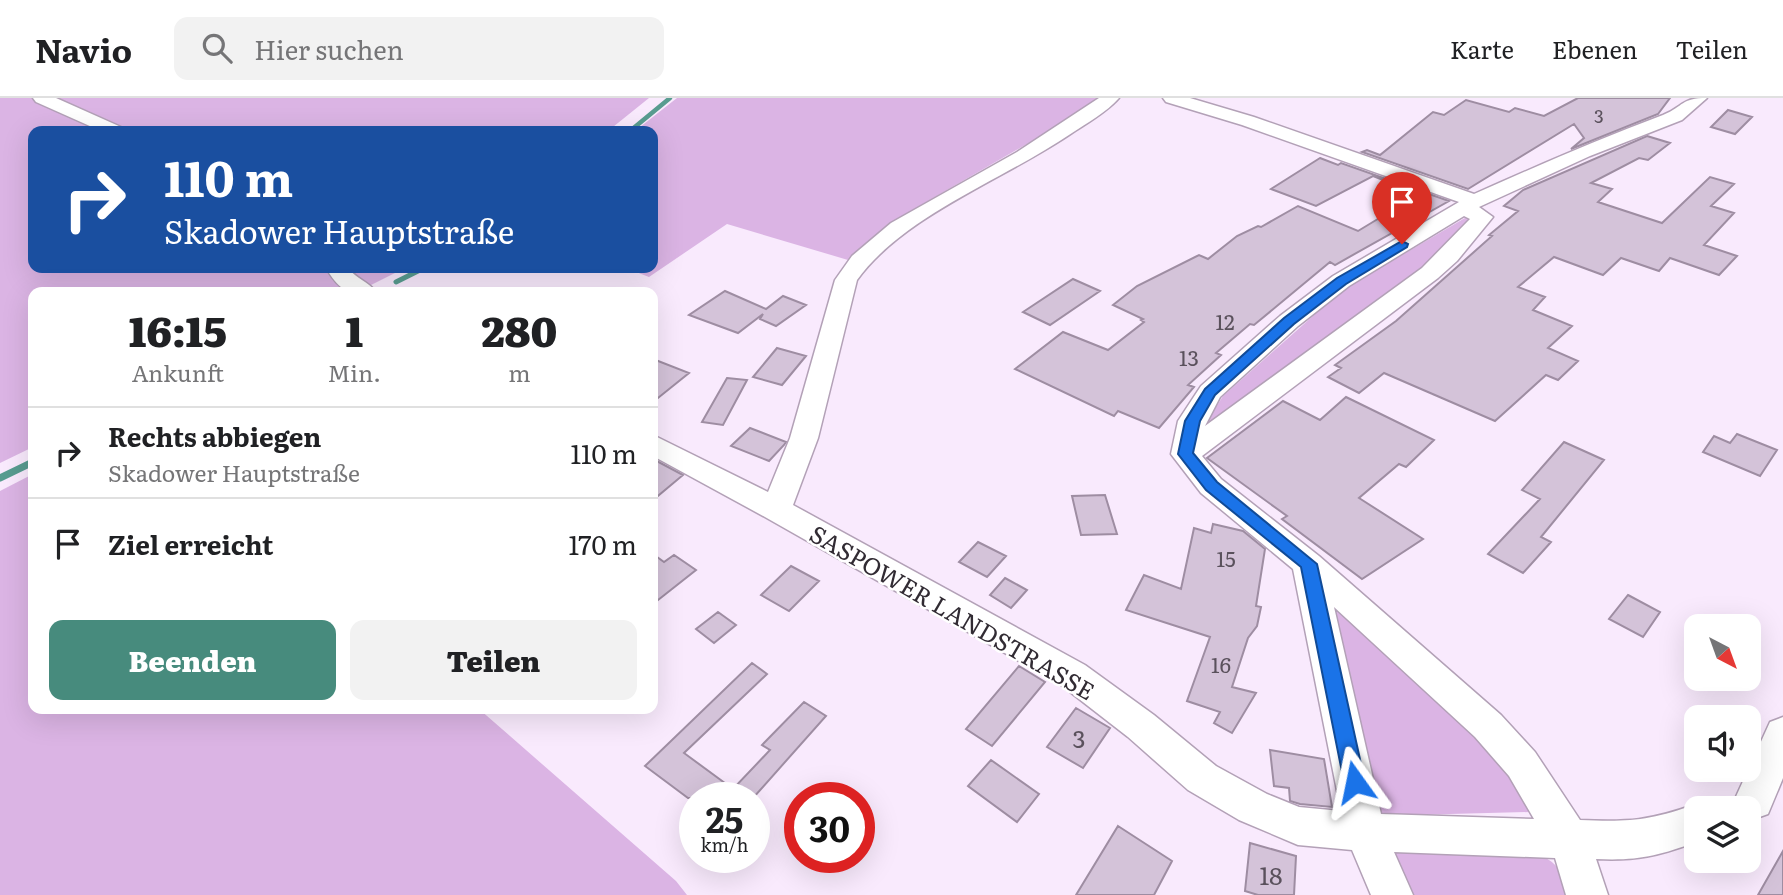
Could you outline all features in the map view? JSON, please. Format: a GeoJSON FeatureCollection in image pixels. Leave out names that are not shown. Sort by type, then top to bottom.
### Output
{"type":"FeatureCollection","features":[{"type":"Feature","properties":{"kind":"street"},"geometry":{"type":"LineString","coordinates":[[42,98],[104,126]]}},
{"type":"Feature","properties":{"kind":"street"},"geometry":{"type":"LineString","coordinates":[[776,509],[804,438],[846,280],[854,265],[866,252],[906,224],[1079,122],[1110,98]]}},
{"type":"Feature","properties":{"kind":"street"},"geometry":{"type":"LineString","coordinates":[[1172,98],[1259,125],[1469,204],[1483,217],[1449,256],[1185,454]]}},
{"type":"Feature","properties":{"kind":"street"},"geometry":{"type":"LineString","coordinates":[[1185,454],[1192,421],[1210,392],[1289,321],[1341,281],[1469,204],[1594,148],[1676,116],[1698,98]]}},
{"type":"Feature","properties":{"kind":"street"},"geometry":{"type":"LineString","coordinates":[[340,273],[347,283],[355,287]]}},
{"type":"Feature","properties":{"kind":"street"},"geometry":{"type":"LineString","coordinates":[[1257,351],[1299,371]]}},
{"type":"Feature","properties":{"kind":"street","name":"SASPOWER LANDSTRASSE"},"geometry":{"type":"LineString","coordinates":[[658,447],[776,509],[1073,675],[1141,726],[1202,778],[1254,807],[1298,826],[1365,832],[1570,841],[1658,838],[1684,828]]}},
{"type":"Feature","properties":{"kind":"street"},"geometry":{"type":"LineString","coordinates":[[1185,454],[1211,486],[1308,564],[1488,726],[1522,764],[1570,841],[1587,895]]}},
{"type":"Feature","properties":{"kind":"street"},"geometry":{"type":"LineString","coordinates":[[1308,564],[1365,832],[1392,895]]}},
{"type":"Feature","properties":{"kind":"street"},"geometry":{"type":"LineString","coordinates":[[1757,796],[1783,733]]}},
{"type":"Feature","properties":{"kind":"shaded area"},"geometry":{"type":"Polygon","coordinates":[[[0,98],[649,98],[614,126],[28,126],[28,273],[395,273],[367,287],[28,287],[28,449],[0,463],[0,98]]]}},
{"type":"Feature","properties":{"kind":"shaded area"},"geometry":{"type":"Polygon","coordinates":[[[677,98],[1097,98],[1072,118],[895,220],[848,260],[727,224],[658,271],[658,126],[641,126],[677,98]]]}},
{"type":"Feature","properties":{"kind":"shaded area"},"geometry":{"type":"Polygon","coordinates":[[[1470,215],[1475,218],[1443,253],[1206,432],[1206,423],[1223,396],[1341,291],[1470,215]]]}},
{"type":"Feature","properties":{"kind":"shaded area"},"geometry":{"type":"Polygon","coordinates":[[[639,273],[655,273],[649,277],[639,273]]]}},
{"type":"Feature","properties":{"kind":"shaded area"},"geometry":{"type":"Polygon","coordinates":[[[28,477],[28,714],[485,714],[676,881],[687,895],[0,895],[0,491],[28,477]]]}},
{"type":"Feature","properties":{"kind":"shaded area"},"geometry":{"type":"Polygon","coordinates":[[[1329,597],[1509,769],[1529,812],[1373,816],[1329,597]]]}},
{"type":"Feature","properties":{"kind":"shaded area"},"geometry":{"type":"Polygon","coordinates":[[[1524,848],[1555,864],[1564,876],[1571,895],[1407,895],[1390,852],[1524,848]]]}},
{"type":"Feature","properties":{"kind":"building"},"geometry":{"type":"Polygon","coordinates":[[[1578,98],[1670,98],[1658,114],[1571,149],[1584,138],[1574,124],[1468,189],[1362,152],[1367,150],[1380,155],[1433,112],[1444,115],[1466,100],[1509,112],[1515,108],[1544,116],[1578,98]]]}},
{"type":"Feature","properties":{"kind":"building"},"geometry":{"type":"Polygon","coordinates":[[[1728,110],[1752,117],[1735,134],[1711,127],[1728,110]]]}},
{"type":"Feature","properties":{"kind":"building"},"geometry":{"type":"Polygon","coordinates":[[[1647,136],[1670,143],[1648,160],[1639,158],[1591,183],[1612,189],[1598,202],[1662,223],[1710,177],[1734,184],[1711,206],[1734,213],[1704,245],[1737,256],[1719,275],[1670,258],[1659,271],[1621,258],[1603,275],[1554,257],[1518,287],[1545,297],[1533,310],[1572,326],[1548,348],[1578,361],[1558,380],[1546,375],[1495,421],[1384,373],[1359,393],[1328,377],[1341,368],[1335,365],[1396,321],[1492,236],[1489,235],[1518,211],[1504,206],[1523,190],[1647,136]]]}},
{"type":"Feature","properties":{"kind":"building"},"geometry":{"type":"Polygon","coordinates":[[[1320,158],[1449,201],[1335,265],[1330,262],[1254,325],[1250,324],[1216,353],[1221,355],[1188,385],[1194,387],[1159,428],[1118,411],[1114,416],[1015,369],[1063,332],[1108,350],[1144,322],[1141,320],[1143,319],[1113,305],[1137,286],[1199,255],[1208,259],[1237,236],[1261,227],[1298,206],[1358,231],[1419,194],[1373,176],[1316,206],[1271,189],[1320,158]]]}},
{"type":"Feature","properties":{"kind":"building"},"geometry":{"type":"Polygon","coordinates":[[[1073,279],[1100,291],[1050,325],[1023,312],[1073,279]]]}},
{"type":"Feature","properties":{"kind":"building"},"geometry":{"type":"Polygon","coordinates":[[[725,291],[766,309],[783,296],[806,305],[776,326],[760,319],[763,314],[738,333],[689,315],[725,291]]]}},
{"type":"Feature","properties":{"kind":"building"},"geometry":{"type":"Polygon","coordinates":[[[777,348],[806,356],[782,385],[753,377],[777,348]]]}},
{"type":"Feature","properties":{"kind":"building"},"geometry":{"type":"Polygon","coordinates":[[[658,361],[689,373],[658,398],[658,361]]]}},
{"type":"Feature","properties":{"kind":"building"},"geometry":{"type":"Polygon","coordinates":[[[727,378],[747,380],[723,425],[702,422],[727,378]]]}},
{"type":"Feature","properties":{"kind":"building"},"geometry":{"type":"Polygon","coordinates":[[[1346,397],[1434,440],[1406,467],[1399,464],[1359,498],[1423,539],[1362,579],[1282,519],[1287,516],[1207,458],[1283,401],[1320,420],[1346,397]]]}},
{"type":"Feature","properties":{"kind":"building"},"geometry":{"type":"Polygon","coordinates":[[[750,428],[786,442],[769,461],[731,446],[750,428]]]}},
{"type":"Feature","properties":{"kind":"building"},"geometry":{"type":"Polygon","coordinates":[[[1737,434],[1777,450],[1760,476],[1703,452],[1714,436],[1730,443],[1737,434]]]}},
{"type":"Feature","properties":{"kind":"building"},"geometry":{"type":"Polygon","coordinates":[[[1564,442],[1604,460],[1541,537],[1551,542],[1523,573],[1488,554],[1540,499],[1522,490],[1564,442]]]}},
{"type":"Feature","properties":{"kind":"building"},"geometry":{"type":"Polygon","coordinates":[[[658,462],[683,475],[658,496],[658,462]]]}},
{"type":"Feature","properties":{"kind":"building"},"geometry":{"type":"Polygon","coordinates":[[[1105,495],[1117,534],[1081,535],[1072,496],[1105,495]]]}},
{"type":"Feature","properties":{"kind":"building"},"geometry":{"type":"Polygon","coordinates":[[[1213,524],[1243,531],[1265,549],[1256,606],[1261,607],[1257,626],[1248,638],[1232,687],[1256,693],[1232,733],[1214,723],[1220,712],[1187,701],[1210,637],[1126,610],[1144,575],[1181,589],[1194,528],[1211,533],[1213,524]]]}},
{"type":"Feature","properties":{"kind":"building"},"geometry":{"type":"Polygon","coordinates":[[[978,542],[1006,556],[987,577],[959,562],[978,542]]]}},
{"type":"Feature","properties":{"kind":"building"},"geometry":{"type":"Polygon","coordinates":[[[674,555],[696,570],[658,600],[658,558],[664,562],[674,555]]]}},
{"type":"Feature","properties":{"kind":"building"},"geometry":{"type":"Polygon","coordinates":[[[791,566],[819,581],[789,611],[761,595],[791,566]]]}},
{"type":"Feature","properties":{"kind":"building"},"geometry":{"type":"Polygon","coordinates":[[[1005,578],[1027,590],[1011,608],[990,595],[1005,578]]]}},
{"type":"Feature","properties":{"kind":"building"},"geometry":{"type":"Polygon","coordinates":[[[1628,595],[1660,612],[1643,637],[1609,619],[1628,595]]]}},
{"type":"Feature","properties":{"kind":"building"},"geometry":{"type":"Polygon","coordinates":[[[718,612],[736,625],[714,643],[696,629],[718,612]]]}},
{"type":"Feature","properties":{"kind":"building"},"geometry":{"type":"Polygon","coordinates":[[[752,663],[767,674],[684,753],[723,782],[679,782],[679,791],[645,766],[752,663]]]}},
{"type":"Feature","properties":{"kind":"building"},"geometry":{"type":"Polygon","coordinates":[[[1019,666],[1045,682],[992,746],[966,729],[1019,666]]]}},
{"type":"Feature","properties":{"kind":"building"},"geometry":{"type":"Polygon","coordinates":[[[804,702],[826,716],[767,782],[740,782],[770,750],[762,745],[804,702]]]}},
{"type":"Feature","properties":{"kind":"building"},"geometry":{"type":"Polygon","coordinates":[[[1076,708],[1110,728],[1083,768],[1047,747],[1076,708]]]}},
{"type":"Feature","properties":{"kind":"building"},"geometry":{"type":"Polygon","coordinates":[[[1270,750],[1324,759],[1332,807],[1290,801],[1289,788],[1274,786],[1270,750]]]}},
{"type":"Feature","properties":{"kind":"building"},"geometry":{"type":"Polygon","coordinates":[[[991,760],[1039,794],[1017,822],[968,786],[991,760]]]}},
{"type":"Feature","properties":{"kind":"building"},"geometry":{"type":"Polygon","coordinates":[[[1118,826],[1172,861],[1154,895],[1076,895],[1118,826]]]}},
{"type":"Feature","properties":{"kind":"building"},"geometry":{"type":"Polygon","coordinates":[[[1250,843],[1296,856],[1294,895],[1258,895],[1245,891],[1250,843]]]}},
{"type":"Feature","properties":{"kind":"building"},"geometry":{"type":"Polygon","coordinates":[[[1783,851],[1783,895],[1758,895],[1783,851]]]}},
{"type":"Feature","properties":{"kind":"waterway"},"geometry":{"type":"LineString","coordinates":[[636,126],[670,98]]}},
{"type":"Feature","properties":{"kind":"waterway"},"geometry":{"type":"LineString","coordinates":[[396,282],[414,273]]}},
{"type":"Feature","properties":{"kind":"waterway"},"geometry":{"type":"LineString","coordinates":[[0,478],[28,464]]}},
{"type":"Feature","properties":{"kind":"route"},"geometry":{"type":"LineString","coordinates":[[1355,782],[1308,564],[1211,486],[1185,454],[1192,421],[1210,392],[1289,321],[1341,281],[1402,244]]}}]}
